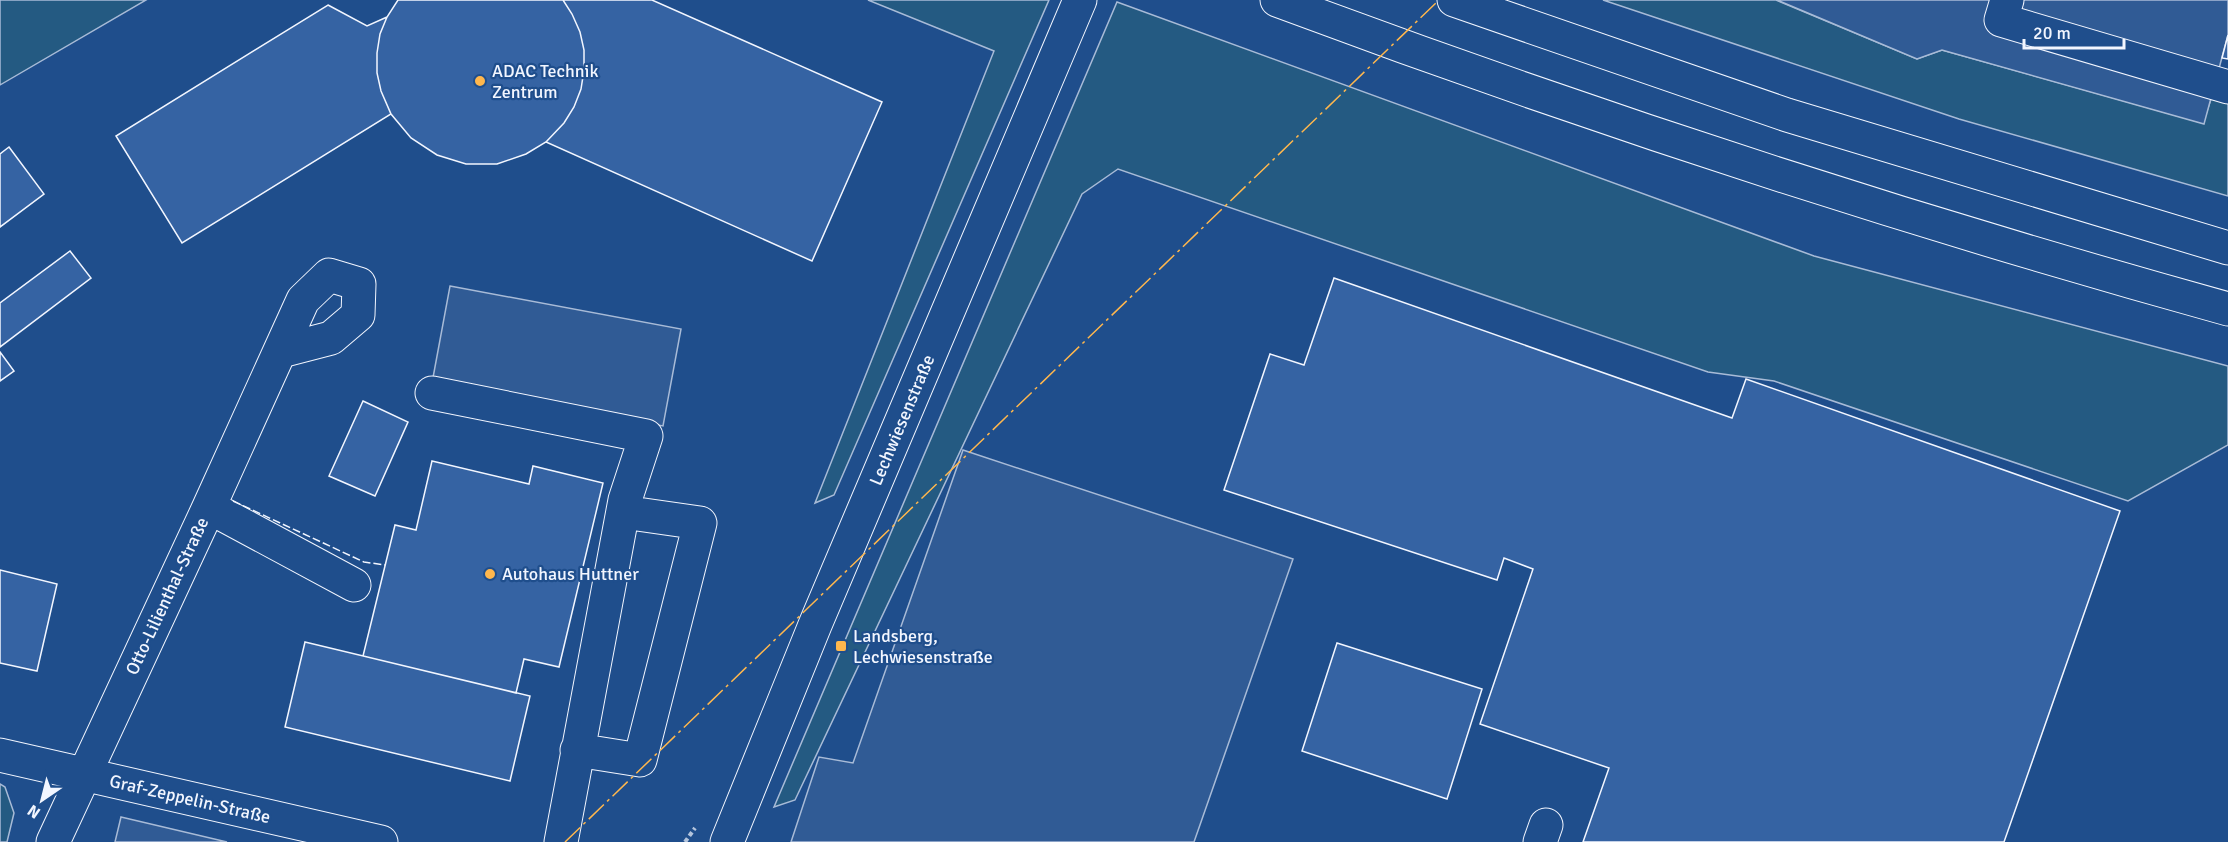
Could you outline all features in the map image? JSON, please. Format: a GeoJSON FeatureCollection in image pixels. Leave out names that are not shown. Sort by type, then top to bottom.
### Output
{"type":"FeatureCollection","features":[{"type":"Feature","properties":{"kind":"main road","name":"Lechwiesenstraße"},"geometry":{"type":"LineString","coordinates":[[727,842],[815,625],[1080,0]]}},
{"type":"Feature","properties":{"kind":"main road"},"geometry":{"type":"LineString","coordinates":[[1277,0],[1440,61],[1818,188],[2052,260],[2228,309]]}},
{"type":"Feature","properties":{"kind":"main road"},"geometry":{"type":"LineString","coordinates":[[1454,0],[1787,116],[2228,248]]}},
{"type":"Feature","properties":{"kind":"main road"},"geometry":{"type":"LineString","coordinates":[[2007,0],[2001,20],[2228,87]]}},
{"type":"Feature","properties":{"kind":"main road","name":"Otto-Lilienthal-Straße"},"geometry":{"type":"LineString","coordinates":[[53,842],[281,351]]}},
{"type":"Feature","properties":{"kind":"main road"},"geometry":{"type":"LineString","coordinates":[[432,393],[646,436],[623,512],[561,842]]}},
{"type":"Feature","properties":{"kind":"main road"},"geometry":{"type":"LineString","coordinates":[[209,507],[354,585]]}},
{"type":"Feature","properties":{"kind":"main road"},"geometry":{"type":"LineString","coordinates":[[577,750],[640,760],[700,523],[623,512]]}},
{"type":"Feature","properties":{"kind":"main road","name":"Graf-Zeppelin-Straße"},"geometry":{"type":"LineString","coordinates":[[0,755],[381,842]]}},
{"type":"Feature","properties":{"kind":"shaded area"},"geometry":{"type":"Polygon","coordinates":[[[0,0],[146,0],[0,85],[0,0]]]}},
{"type":"Feature","properties":{"kind":"shaded area"},"geometry":{"type":"Polygon","coordinates":[[[868,0],[1049,0],[834,495],[815,503],[994,51],[868,0]]]}},
{"type":"Feature","properties":{"kind":"shaded area"},"geometry":{"type":"Polygon","coordinates":[[[1603,0],[1776,0],[1917,59],[1942,50],[2203,123],[2214,90],[2228,95],[2228,196],[1959,119],[1603,0]]]}},
{"type":"Feature","properties":{"kind":"shaded area"},"geometry":{"type":"Polygon","coordinates":[[[1777,0],[2228,0],[2228,35],[2204,124],[1942,50],[1917,59],[1777,0]]]}},
{"type":"Feature","properties":{"kind":"shaded area"},"geometry":{"type":"Polygon","coordinates":[[[1117,2],[1814,256],[2228,366],[2228,445],[2128,501],[1774,381],[1708,372],[1118,169],[1082,194],[795,800],[774,807],[1117,2]]]}},
{"type":"Feature","properties":{"kind":"shaded area"},"geometry":{"type":"Polygon","coordinates":[[[450,286],[681,329],[663,426],[432,383],[450,286]]]}},
{"type":"Feature","properties":{"kind":"shaded area"},"geometry":{"type":"Polygon","coordinates":[[[963,450],[1293,559],[1194,842],[791,842],[819,757],[853,763],[963,450]]]}},
{"type":"Feature","properties":{"kind":"shaded area"},"geometry":{"type":"Polygon","coordinates":[[[0,784],[5,787],[14,813],[7,842],[0,842],[0,784]]]}},
{"type":"Feature","properties":{"kind":"shaded area"},"geometry":{"type":"Polygon","coordinates":[[[121,817],[227,842],[115,842],[121,817]]]}},
{"type":"Feature","properties":{"kind":"building","name":"ADAC Technik Zentrum"},"geometry":{"type":"Polygon","coordinates":[[[398,0],[563,0],[580,32],[584,50],[581,89],[564,123],[546,142],[526,154],[497,164],[466,164],[437,155],[411,138],[391,114],[381,91],[377,73],[380,34],[398,0]]]}},
{"type":"Feature","properties":{"kind":"building"},"geometry":{"type":"Polygon","coordinates":[[[563,0],[652,0],[882,102],[812,261],[546,142],[564,123],[574,107],[581,89],[584,70],[584,50],[580,32],[563,0]]]}},
{"type":"Feature","properties":{"kind":"building"},"geometry":{"type":"Polygon","coordinates":[[[328,5],[367,26],[387,17],[380,34],[377,73],[381,91],[391,114],[182,243],[116,136],[328,5]]]}},
{"type":"Feature","properties":{"kind":"building"},"geometry":{"type":"Polygon","coordinates":[[[2228,35],[2228,59],[2222,58],[2228,35]]]}},
{"type":"Feature","properties":{"kind":"building"},"geometry":{"type":"Polygon","coordinates":[[[9,147],[44,194],[0,227],[0,154],[9,147]]]}},
{"type":"Feature","properties":{"kind":"building"},"geometry":{"type":"Polygon","coordinates":[[[70,251],[91,278],[0,347],[0,303],[70,251]]]}},
{"type":"Feature","properties":{"kind":"building"},"geometry":{"type":"Polygon","coordinates":[[[1334,278],[1732,418],[1746,379],[2120,511],[2004,842],[1583,842],[1609,768],[1480,724],[1533,569],[1504,558],[1497,580],[1224,490],[1270,354],[1304,365],[1334,278]]]}},
{"type":"Feature","properties":{"kind":"building"},"geometry":{"type":"Polygon","coordinates":[[[0,352],[14,371],[0,381],[0,352]]]}},
{"type":"Feature","properties":{"kind":"building"},"geometry":{"type":"Polygon","coordinates":[[[363,401],[408,422],[375,496],[329,476],[363,401]]]}},
{"type":"Feature","properties":{"kind":"building"},"geometry":{"type":"Polygon","coordinates":[[[432,461],[529,484],[533,466],[603,483],[559,667],[524,659],[516,693],[363,656],[395,525],[416,530],[432,461]]]}},
{"type":"Feature","properties":{"kind":"building"},"geometry":{"type":"Polygon","coordinates":[[[0,570],[57,584],[37,671],[0,663],[0,570]]]}},
{"type":"Feature","properties":{"kind":"building"},"geometry":{"type":"Polygon","coordinates":[[[305,642],[530,696],[510,781],[285,727],[305,642]]]}},
{"type":"Feature","properties":{"kind":"building"},"geometry":{"type":"Polygon","coordinates":[[[1337,643],[1482,689],[1447,799],[1302,751],[1337,643]]]}},
{"type":"Feature","properties":{"kind":"fence"},"geometry":{"type":"LineString","coordinates":[[233,501],[364,562],[385,565]]}},
{"type":"Feature","properties":{"kind":"power"},"geometry":{"type":"LineString","coordinates":[[565,842],[1439,0]]}},
{"type":"Feature","properties":{"kind":"place","name":"ADAC Technik Zentrum"},"geometry":{"type":"Point","coordinates":[480,81]}},
{"type":"Feature","properties":{"kind":"place","name":"Autohaus Huttner"},"geometry":{"type":"Point","coordinates":[490,574]}},
{"type":"Feature","properties":{"kind":"place","name":"Landsberg, Lechwiesenstraße"},"geometry":{"type":"Point","coordinates":[841,646]}}]}
